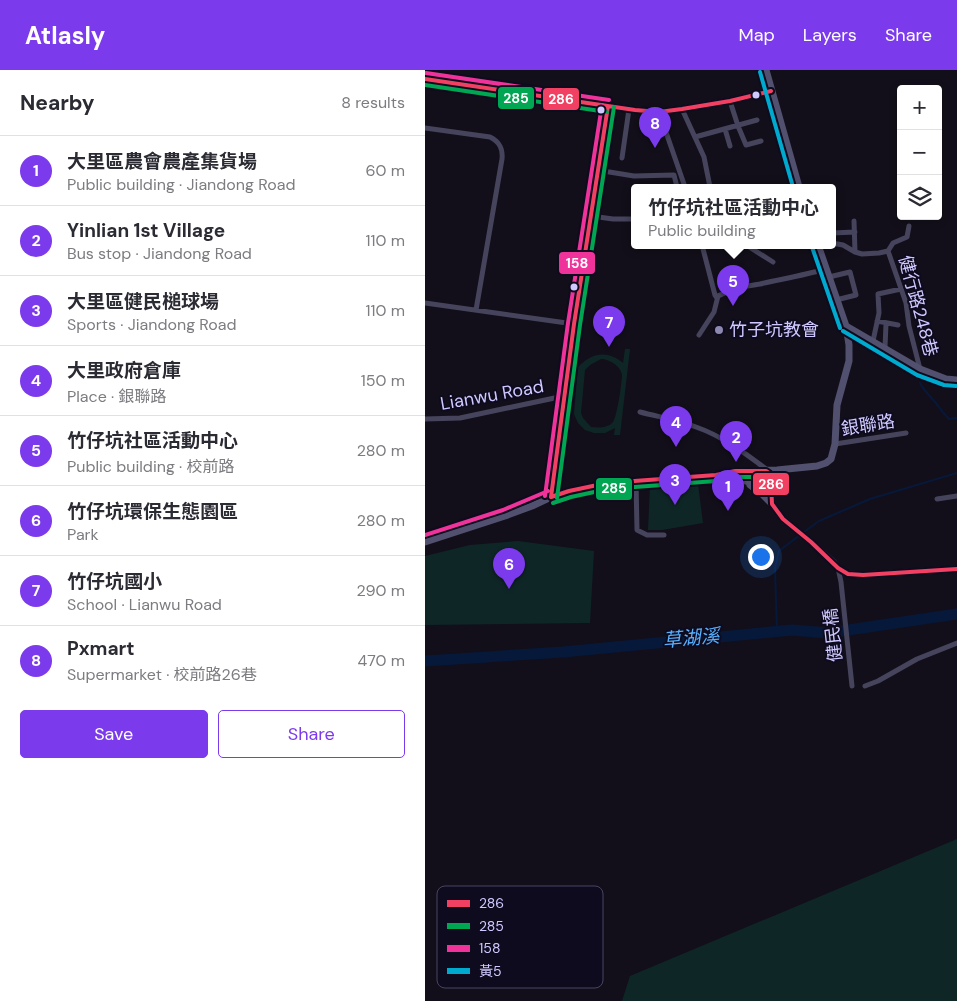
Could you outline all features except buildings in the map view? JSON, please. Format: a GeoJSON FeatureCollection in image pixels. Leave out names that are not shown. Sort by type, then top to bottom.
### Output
{"type":"FeatureCollection","features":[{"type":"Feature","properties":{"kind":"street"},"geometry":{"type":"LineString","coordinates":[[766,70],[798,184]]}},
{"type":"Feature","properties":{"kind":"street"},"geometry":{"type":"LineString","coordinates":[[425,79],[659,112],[730,101],[771,91]]}},
{"type":"Feature","properties":{"kind":"street"},"geometry":{"type":"LineString","coordinates":[[730,101],[746,145],[761,141]]}},
{"type":"Feature","properties":{"kind":"street","name":"Lianwu Road"},"geometry":{"type":"LineString","coordinates":[[551,497],[574,324],[608,106]]}},
{"type":"Feature","properties":{"kind":"street"},"geometry":{"type":"LineString","coordinates":[[622,158],[629,109]]}},
{"type":"Feature","properties":{"kind":"street"},"geometry":{"type":"LineString","coordinates":[[682,109],[704,157],[709,184]]}},
{"type":"Feature","properties":{"kind":"street"},"geometry":{"type":"LineString","coordinates":[[659,112],[684,184]]}},
{"type":"Feature","properties":{"kind":"street"},"geometry":{"type":"LineString","coordinates":[[695,137],[757,120]]}},
{"type":"Feature","properties":{"kind":"street"},"geometry":{"type":"LineString","coordinates":[[425,128],[490,137],[497,141],[502,148],[503,159],[476,310]]}},
{"type":"Feature","properties":{"kind":"street"},"geometry":{"type":"LineString","coordinates":[[725,129],[730,146]]}},
{"type":"Feature","properties":{"kind":"street"},"geometry":{"type":"LineString","coordinates":[[597,170],[634,176],[674,175],[676,184]]}},
{"type":"Feature","properties":{"kind":"street"},"geometry":{"type":"LineString","coordinates":[[591,216],[631,219]]}},
{"type":"Feature","properties":{"kind":"street"},"geometry":{"type":"LineString","coordinates":[[854,221],[855,252]]}},
{"type":"Feature","properties":{"kind":"street"},"geometry":{"type":"LineString","coordinates":[[836,244],[862,254],[879,254],[888,251],[893,243],[907,237],[909,226]]}},
{"type":"Feature","properties":{"kind":"street"},"geometry":{"type":"LineString","coordinates":[[836,233],[855,232]]}},
{"type":"Feature","properties":{"kind":"street"},"geometry":{"type":"LineString","coordinates":[[703,249],[717,299]]}},
{"type":"Feature","properties":{"kind":"street"},"geometry":{"type":"LineString","coordinates":[[752,249],[773,262]]}},
{"type":"Feature","properties":{"kind":"street"},"geometry":{"type":"LineString","coordinates":[[425,542],[523,509],[551,497],[597,485],[717,475],[735,471],[777,470],[826,463],[831,459],[835,444],[837,404],[850,355],[846,326],[821,249]]}},
{"type":"Feature","properties":{"kind":"street","name":"健行路248巷"},"geometry":{"type":"LineString","coordinates":[[888,251],[906,303],[909,326],[920,369]]}},
{"type":"Feature","properties":{"kind":"street"},"geometry":{"type":"LineString","coordinates":[[699,334],[714,312],[717,296],[737,288],[826,269]]}},
{"type":"Feature","properties":{"kind":"street"},"geometry":{"type":"LineString","coordinates":[[829,277],[850,272],[856,295],[836,300]]}},
{"type":"Feature","properties":{"kind":"street"},"geometry":{"type":"LineString","coordinates":[[873,341],[879,313],[878,294],[901,289]]}},
{"type":"Feature","properties":{"kind":"street"},"geometry":{"type":"LineString","coordinates":[[425,303],[574,324]]}},
{"type":"Feature","properties":{"kind":"street"},"geometry":{"type":"LineString","coordinates":[[877,321],[899,325]]}},
{"type":"Feature","properties":{"kind":"street"},"geometry":{"type":"LineString","coordinates":[[885,347],[886,324]]}},
{"type":"Feature","properties":{"kind":"street"},"geometry":{"type":"LineString","coordinates":[[846,326],[920,369],[946,379],[957,380]]}},
{"type":"Feature","properties":{"kind":"street","name":"Lianwu Road"},"geometry":{"type":"LineString","coordinates":[[425,419],[460,418],[564,396]]}},
{"type":"Feature","properties":{"kind":"street"},"geometry":{"type":"LineString","coordinates":[[640,412],[697,427],[742,452],[769,473],[772,504]]}},
{"type":"Feature","properties":{"kind":"street","name":"銀聯路"},"geometry":{"type":"LineString","coordinates":[[835,444],[906,432]]}},
{"type":"Feature","properties":{"kind":"street"},"geometry":{"type":"LineString","coordinates":[[717,475],[731,476],[765,486],[785,468]]}},
{"type":"Feature","properties":{"kind":"street"},"geometry":{"type":"LineString","coordinates":[[756,484],[753,480],[754,474],[763,470]]}},
{"type":"Feature","properties":{"kind":"street"},"geometry":{"type":"LineString","coordinates":[[743,480],[772,504],[783,519],[838,568],[848,574],[863,575],[957,569]]}},
{"type":"Feature","properties":{"kind":"street"},"geometry":{"type":"LineString","coordinates":[[636,481],[637,530],[647,535],[664,535]]}},
{"type":"Feature","properties":{"kind":"street"},"geometry":{"type":"LineString","coordinates":[[937,499],[957,496]]}},
{"type":"Feature","properties":{"kind":"street","name":"健民橋"},"geometry":{"type":"LineString","coordinates":[[838,568],[852,686]]}},
{"type":"Feature","properties":{"kind":"street"},"geometry":{"type":"LineString","coordinates":[[865,686],[878,681],[917,659],[957,643]]}},
{"type":"Feature","properties":{"kind":"green space"},"geometry":{"type":"Polygon","coordinates":[[[625,349],[630,349],[620,435],[614,435],[615,428],[605,433],[594,433],[585,430],[578,423],[574,414],[578,367],[589,358],[600,354],[612,356],[623,363],[625,349]],[[604,359],[590,365],[585,370],[581,413],[591,427],[603,427],[611,424],[615,419],[618,407],[622,375],[614,364],[604,359]]]}},
{"type":"Feature","properties":{"kind":"green space"},"geometry":{"type":"Polygon","coordinates":[[[698,484],[703,523],[662,530],[648,530],[650,486],[698,484]]]}},
{"type":"Feature","properties":{"kind":"green space"},"geometry":{"type":"Polygon","coordinates":[[[518,541],[594,551],[590,623],[425,625],[425,556],[470,545],[518,541]]]}},
{"type":"Feature","properties":{"kind":"green space"},"geometry":{"type":"Polygon","coordinates":[[[957,839],[957,1001],[622,1001],[630,976],[957,839]]]}},
{"type":"Feature","properties":{"kind":"waterway"},"geometry":{"type":"LineString","coordinates":[[920,383],[949,419],[957,418]]}},
{"type":"Feature","properties":{"kind":"waterway"},"geometry":{"type":"LineString","coordinates":[[804,532],[819,521],[870,499],[957,473]]}},
{"type":"Feature","properties":{"kind":"waterway"},"geometry":{"type":"LineString","coordinates":[[777,631],[775,568],[779,551],[800,535]]}},
{"type":"Feature","properties":{"kind":"waterway","name":"草湖溪"},"geometry":{"type":"LineString","coordinates":[[425,661],[563,652],[792,630],[828,633],[957,614]]}},
{"type":"Feature","properties":{"kind":"transit line","name":"黃5"},"geometry":{"type":"LineString","coordinates":[[760,72],[792,184]]}},
{"type":"Feature","properties":{"kind":"transit line","name":"158"},"geometry":{"type":"LineString","coordinates":[[426,73],[609,100]]}},
{"type":"Feature","properties":{"kind":"transit line","name":"286"},"geometry":{"type":"LineString","coordinates":[[425,79],[659,112],[730,101],[771,91]]}},
{"type":"Feature","properties":{"kind":"transit line","name":"285"},"geometry":{"type":"LineString","coordinates":[[425,85],[607,112]]}},
{"type":"Feature","properties":{"kind":"transit line","name":"158"},"geometry":{"type":"LineString","coordinates":[[545,496],[568,323],[602,105]]}},
{"type":"Feature","properties":{"kind":"transit line","name":"286"},"geometry":{"type":"LineString","coordinates":[[551,497],[574,324],[608,106]]}},
{"type":"Feature","properties":{"kind":"transit line","name":"285"},"geometry":{"type":"LineString","coordinates":[[557,498],[580,325],[614,107]]}},
{"type":"Feature","properties":{"kind":"transit line","name":"黃5"},"geometry":{"type":"LineString","coordinates":[[813,249],[840,328]]}},
{"type":"Feature","properties":{"kind":"transit line","name":"黃5"},"geometry":{"type":"LineString","coordinates":[[843,331],[917,375],[944,385],[956,386]]}},
{"type":"Feature","properties":{"kind":"transit line","name":"286"},"geometry":{"type":"LineString","coordinates":[[551,497],[607,483],[716,475],[735,471],[766,471],[769,473],[771,483],[772,504],[783,519],[838,568],[848,574],[863,575],[957,569]]}},
{"type":"Feature","properties":{"kind":"transit line","name":"285"},"geometry":{"type":"LineString","coordinates":[[553,503],[608,489],[751,477]]}},
{"type":"Feature","properties":{"kind":"transit line","name":"158"},"geometry":{"type":"LineString","coordinates":[[425,535],[503,510],[548,491]]}},
{"type":"Feature","properties":{"kind":"place","name":"Pxmart"},"geometry":{"type":"Point","coordinates":[655,148]}},
{"type":"Feature","properties":{"kind":"place","name":"竹仔坑社區活動中心"},"geometry":{"type":"Point","coordinates":[733,306]}},
{"type":"Feature","properties":{"kind":"place","name":"竹子坑教會"},"geometry":{"type":"Point","coordinates":[719,330]}},
{"type":"Feature","properties":{"kind":"place","name":"竹仔坑國小"},"geometry":{"type":"Point","coordinates":[609,347]}},
{"type":"Feature","properties":{"kind":"place","name":"大里政府倉庫"},"geometry":{"type":"Point","coordinates":[676,447]}},
{"type":"Feature","properties":{"kind":"place","name":"Yinlian 1st Village"},"geometry":{"type":"Point","coordinates":[736,462]}},
{"type":"Feature","properties":{"kind":"place","name":"大里區健民槌球場"},"geometry":{"type":"Point","coordinates":[675,505]}},
{"type":"Feature","properties":{"kind":"place","name":"大里區農會農產集貨場"},"geometry":{"type":"Point","coordinates":[728,511]}},
{"type":"Feature","properties":{"kind":"place","name":"竹仔坑環保生態園區"},"geometry":{"type":"Point","coordinates":[509,589]}}]}
